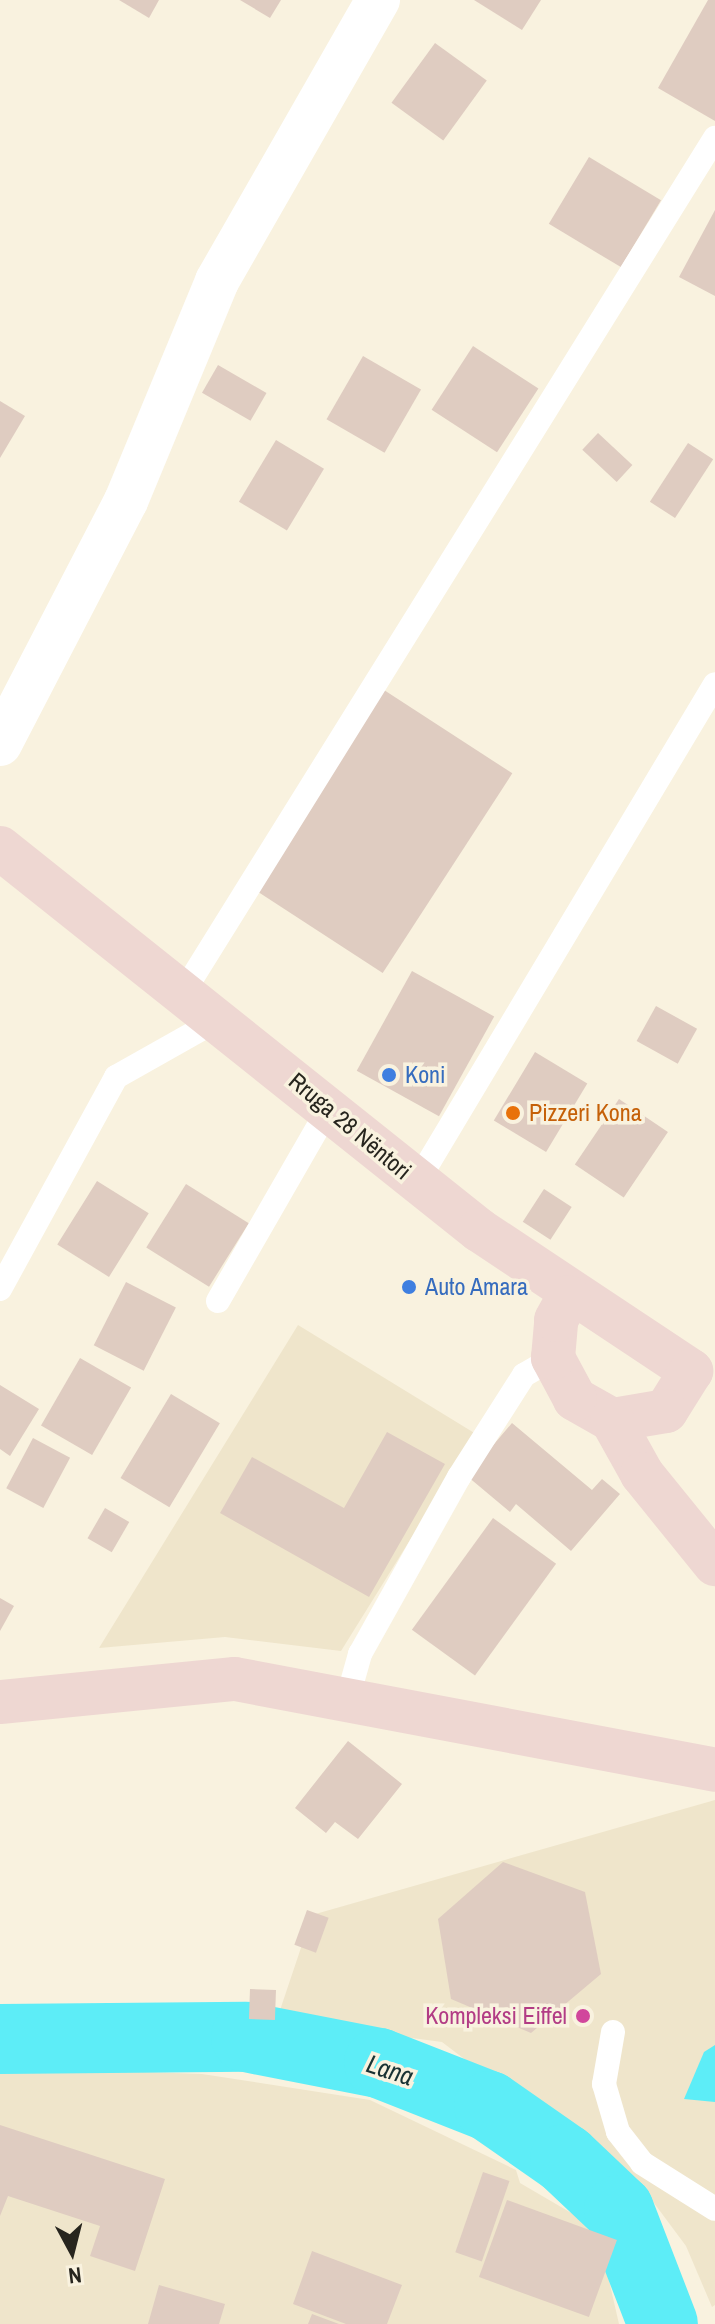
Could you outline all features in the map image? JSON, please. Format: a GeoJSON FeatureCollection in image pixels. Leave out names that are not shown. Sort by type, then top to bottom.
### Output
{"type":"FeatureCollection","features":[{"type":"Feature","properties":{"kind":"main road","name":"Rruga 28 Nëntori"},"geometry":{"type":"LineString","coordinates":[[0,848],[219,1019],[417,1182],[569,1297],[703,1376]]}},
{"type":"Feature","properties":{"kind":"main road"},"geometry":{"type":"LineString","coordinates":[[569,1297],[556,1320],[553,1358],[575,1399],[612,1420],[680,1525],[715,1564]]}},
{"type":"Feature","properties":{"kind":"main road"},"geometry":{"type":"LineString","coordinates":[[612,1420],[666,1411],[703,1376]]}},
{"type":"Feature","properties":{"kind":"main road"},"geometry":{"type":"LineString","coordinates":[[666,1411],[665,1466],[680,1525]]}},
{"type":"Feature","properties":{"kind":"main road"},"geometry":{"type":"LineString","coordinates":[[0,1702],[235,1679],[348,1697],[715,1770]]}},
{"type":"Feature","properties":{"kind":"street"},"geometry":{"type":"LineString","coordinates":[[0,744],[126,501],[224,267],[378,0]]}},
{"type":"Feature","properties":{"kind":"lane"},"geometry":{"type":"LineString","coordinates":[[184,991],[715,138]]}},
{"type":"Feature","properties":{"kind":"lane"},"geometry":{"type":"LineString","coordinates":[[417,1182],[715,684]]}},
{"type":"Feature","properties":{"kind":"lane"},"geometry":{"type":"LineString","coordinates":[[0,1289],[116,1077],[219,1019]]}},
{"type":"Feature","properties":{"kind":"lane"},"geometry":{"type":"LineString","coordinates":[[218,1301],[329,1108]]}},
{"type":"Feature","properties":{"kind":"lane"},"geometry":{"type":"LineString","coordinates":[[348,1697],[360,1654],[466,1465],[524,1375],[553,1358]]}},
{"type":"Feature","properties":{"kind":"lane"},"geometry":{"type":"LineString","coordinates":[[613,2032],[604,2084],[618,2132],[642,2163],[715,2209]]}},
{"type":"Feature","properties":{"kind":"shaded area"},"geometry":{"type":"Polygon","coordinates":[[[298,1325],[476,1434],[341,1651],[225,1637],[99,1648],[298,1325]]]}},
{"type":"Feature","properties":{"kind":"shaded area"},"geometry":{"type":"Polygon","coordinates":[[[715,1800],[715,2305],[712,2307],[686,2246],[654,2203],[442,2042],[329,2027],[274,2028],[312,1915],[715,1800]]]}},
{"type":"Feature","properties":{"kind":"shaded area"},"geometry":{"type":"Polygon","coordinates":[[[0,2067],[202,2074],[370,2100],[516,2170],[520,2183],[597,2228],[619,2324],[0,2324],[0,2067]]]}},
{"type":"Feature","properties":{"kind":"water"},"geometry":{"type":"Polygon","coordinates":[[[715,2045],[715,2102],[684,2099],[704,2052],[715,2045]]]}},
{"type":"Feature","properties":{"kind":"building"},"geometry":{"type":"Polygon","coordinates":[[[119,0],[159,0],[149,18],[119,0]]]}},
{"type":"Feature","properties":{"kind":"building"},"geometry":{"type":"Polygon","coordinates":[[[240,0],[281,0],[270,18],[240,0]]]}},
{"type":"Feature","properties":{"kind":"building"},"geometry":{"type":"Polygon","coordinates":[[[474,0],[541,0],[522,30],[474,0]]]}},
{"type":"Feature","properties":{"kind":"building"},"geometry":{"type":"Polygon","coordinates":[[[708,0],[715,0],[715,121],[658,88],[708,0]]]}},
{"type":"Feature","properties":{"kind":"building"},"geometry":{"type":"Polygon","coordinates":[[[435,43],[487,81],[443,140],[392,103],[435,43]]]}},
{"type":"Feature","properties":{"kind":"building"},"geometry":{"type":"Polygon","coordinates":[[[589,157],[661,200],[621,267],[549,224],[589,157]]]}},
{"type":"Feature","properties":{"kind":"building"},"geometry":{"type":"Polygon","coordinates":[[[715,210],[715,296],[679,277],[715,210]]]}},
{"type":"Feature","properties":{"kind":"building"},"geometry":{"type":"Polygon","coordinates":[[[473,346],[538,388],[497,452],[432,410],[473,346]]]}},
{"type":"Feature","properties":{"kind":"building"},"geometry":{"type":"Polygon","coordinates":[[[363,356],[421,390],[385,453],[326,419],[363,356]]]}},
{"type":"Feature","properties":{"kind":"building"},"geometry":{"type":"Polygon","coordinates":[[[218,365],[266,393],[250,421],[202,393],[218,365]]]}},
{"type":"Feature","properties":{"kind":"building"},"geometry":{"type":"Polygon","coordinates":[[[0,401],[25,416],[0,458],[0,401]]]}},
{"type":"Feature","properties":{"kind":"building"},"geometry":{"type":"Polygon","coordinates":[[[598,433],[632,465],[617,482],[582,450],[598,433]]]}},
{"type":"Feature","properties":{"kind":"building"},"geometry":{"type":"Polygon","coordinates":[[[276,440],[324,469],[287,531],[239,502],[276,440]]]}},
{"type":"Feature","properties":{"kind":"building"},"geometry":{"type":"Polygon","coordinates":[[[688,443],[713,459],[675,518],[650,502],[688,443]]]}},
{"type":"Feature","properties":{"kind":"building"},"geometry":{"type":"Polygon","coordinates":[[[384,690],[512,773],[383,973],[254,890],[384,690]]]}},
{"type":"Feature","properties":{"kind":"building"},"geometry":{"type":"Polygon","coordinates":[[[412,971],[494,1017],[439,1116],[357,1071],[412,971]]]}},
{"type":"Feature","properties":{"kind":"building"},"geometry":{"type":"Polygon","coordinates":[[[656,1006],[697,1029],[678,1064],[637,1041],[656,1006]]]}},
{"type":"Feature","properties":{"kind":"building"},"geometry":{"type":"Polygon","coordinates":[[[535,1052],[587,1083],[546,1152],[494,1121],[535,1052]]]}},
{"type":"Feature","properties":{"kind":"building"},"geometry":{"type":"Polygon","coordinates":[[[619,1099],[668,1132],[624,1197],[575,1164],[619,1099]]]}},
{"type":"Feature","properties":{"kind":"building"},"geometry":{"type":"Polygon","coordinates":[[[97,1181],[149,1213],[109,1277],[57,1245],[97,1181]]]}},
{"type":"Feature","properties":{"kind":"building"},"geometry":{"type":"Polygon","coordinates":[[[186,1184],[249,1223],[209,1287],[146,1248],[186,1184]]]}},
{"type":"Feature","properties":{"kind":"building"},"geometry":{"type":"Polygon","coordinates":[[[544,1189],[572,1207],[550,1240],[523,1222],[544,1189]]]}},
{"type":"Feature","properties":{"kind":"building"},"geometry":{"type":"Polygon","coordinates":[[[126,1282],[176,1307],[144,1371],[94,1345],[126,1282]]]}},
{"type":"Feature","properties":{"kind":"building"},"geometry":{"type":"Polygon","coordinates":[[[80,1358],[131,1388],[92,1455],[41,1426],[80,1358]]]}},
{"type":"Feature","properties":{"kind":"building"},"geometry":{"type":"Polygon","coordinates":[[[0,1385],[39,1409],[10,1456],[0,1449],[0,1385]]]}},
{"type":"Feature","properties":{"kind":"building"},"geometry":{"type":"Polygon","coordinates":[[[171,1394],[220,1423],[169,1507],[121,1478],[171,1394]]]}},
{"type":"Feature","properties":{"kind":"building"},"geometry":{"type":"Polygon","coordinates":[[[512,1423],[592,1490],[602,1479],[620,1494],[571,1551],[516,1504],[510,1512],[467,1476],[512,1423]]]}},
{"type":"Feature","properties":{"kind":"building"},"geometry":{"type":"Polygon","coordinates":[[[387,1432],[445,1464],[369,1597],[220,1513],[252,1457],[344,1508],[387,1432]]]}},
{"type":"Feature","properties":{"kind":"building"},"geometry":{"type":"Polygon","coordinates":[[[33,1438],[70,1458],[43,1508],[6,1488],[33,1438]]]}},
{"type":"Feature","properties":{"kind":"building"},"geometry":{"type":"Polygon","coordinates":[[[105,1508],[129,1522],[112,1552],[88,1538],[105,1508]]]}},
{"type":"Feature","properties":{"kind":"building"},"geometry":{"type":"Polygon","coordinates":[[[493,1518],[556,1564],[475,1675],[412,1630],[493,1518]]]}},
{"type":"Feature","properties":{"kind":"building"},"geometry":{"type":"Polygon","coordinates":[[[0,1598],[14,1606],[0,1631],[0,1598]]]}},
{"type":"Feature","properties":{"kind":"building"},"geometry":{"type":"Polygon","coordinates":[[[348,1741],[402,1784],[358,1839],[335,1822],[326,1833],[295,1808],[348,1741]]]}},
{"type":"Feature","properties":{"kind":"building"},"geometry":{"type":"Polygon","coordinates":[[[503,1862],[585,1892],[601,1974],[531,2033],[451,1999],[438,1919],[503,1862]]]}},
{"type":"Feature","properties":{"kind":"building"},"geometry":{"type":"Polygon","coordinates":[[[307,1910],[329,1918],[316,1953],[294,1945],[307,1910]]]}},
{"type":"Feature","properties":{"kind":"building"},"geometry":{"type":"Polygon","coordinates":[[[250,1989],[276,1990],[275,2020],[249,2019],[250,1989]]]}},
{"type":"Feature","properties":{"kind":"building"},"geometry":{"type":"Polygon","coordinates":[[[0,2125],[165,2179],[135,2271],[90,2256],[100,2226],[8,2196],[0,2216],[0,2125]]]}},
{"type":"Feature","properties":{"kind":"building"},"geometry":{"type":"Polygon","coordinates":[[[483,2172],[509,2181],[482,2261],[455,2252],[483,2172]]]}},
{"type":"Feature","properties":{"kind":"building"},"geometry":{"type":"Polygon","coordinates":[[[507,2200],[617,2240],[589,2317],[479,2277],[507,2200]]]}},
{"type":"Feature","properties":{"kind":"building"},"geometry":{"type":"Polygon","coordinates":[[[312,2251],[402,2285],[387,2324],[346,2324],[293,2304],[312,2251]]]}},
{"type":"Feature","properties":{"kind":"building"},"geometry":{"type":"Polygon","coordinates":[[[159,2285],[225,2304],[219,2324],[148,2324],[159,2285]]]}},
{"type":"Feature","properties":{"kind":"building"},"geometry":{"type":"Polygon","coordinates":[[[312,2314],[339,2324],[308,2324],[312,2314]]]}},
{"type":"Feature","properties":{"kind":"waterway","name":"Lana"},"geometry":{"type":"LineString","coordinates":[[0,2039],[246,2037],[379,2063],[489,2106],[565,2159],[619,2210],[663,2324]]}},
{"type":"Feature","properties":{"kind":"place","name":"Koni"},"geometry":{"type":"Point","coordinates":[389,1075]}},
{"type":"Feature","properties":{"kind":"place","name":"Pizzeri Kona"},"geometry":{"type":"Point","coordinates":[513,1113]}},
{"type":"Feature","properties":{"kind":"place","name":"Auto Amara"},"geometry":{"type":"Point","coordinates":[409,1287]}},
{"type":"Feature","properties":{"kind":"place","name":"Kompleksi Eiffel"},"geometry":{"type":"Point","coordinates":[583,2016]}}]}
